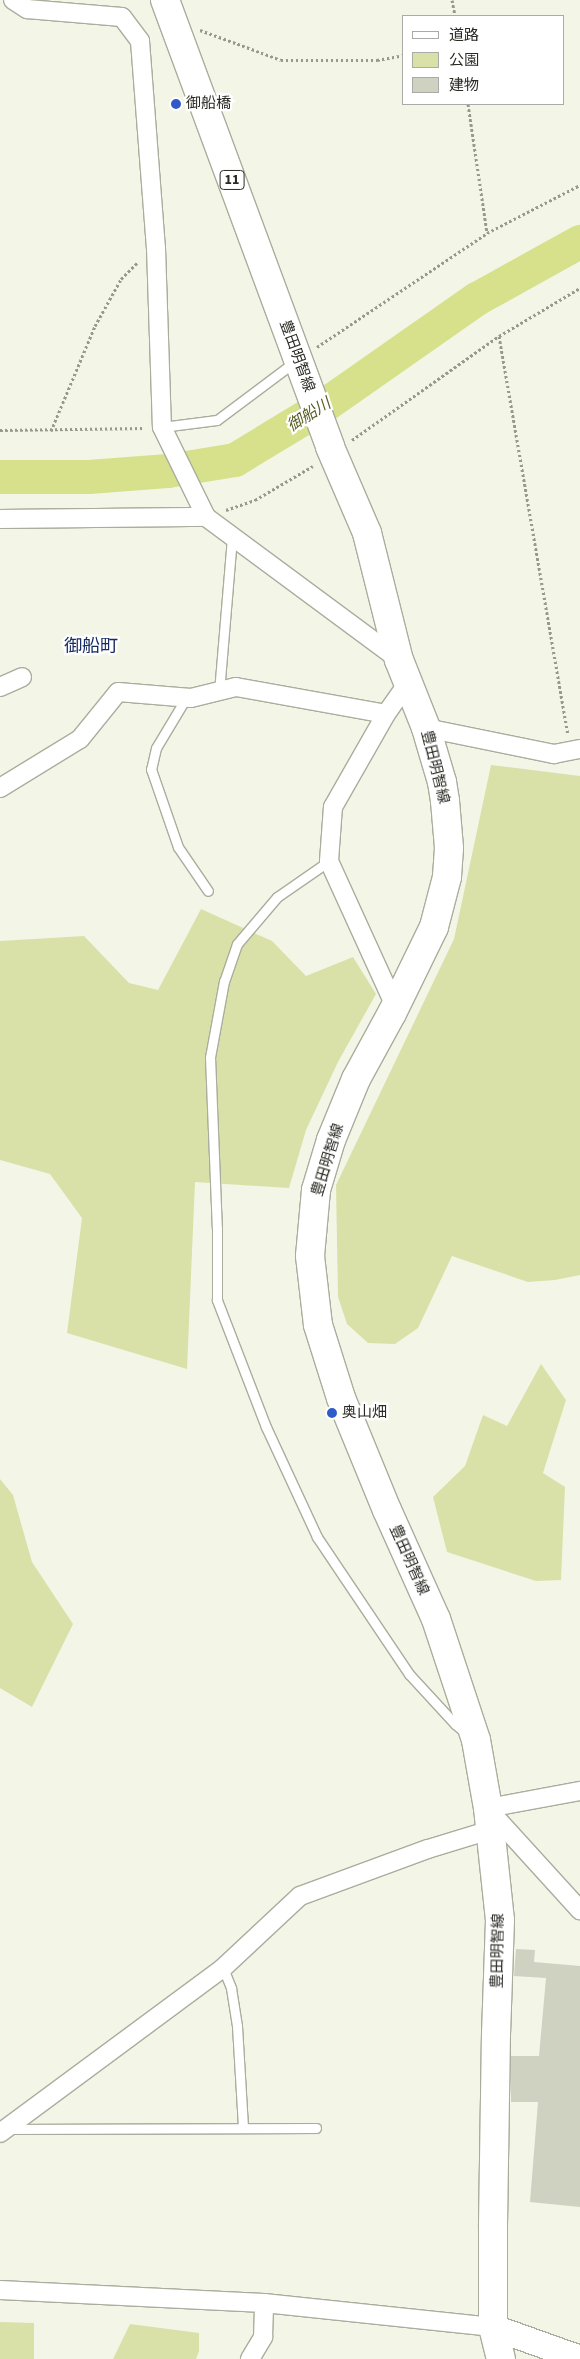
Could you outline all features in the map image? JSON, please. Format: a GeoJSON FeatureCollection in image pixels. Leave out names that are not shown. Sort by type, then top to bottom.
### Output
{"type":"FeatureCollection","features":[{"type":"Feature","properties":{"kind":"main road","name":"豊田明智線"},"geometry":{"type":"LineString","coordinates":[[169,10],[332,451],[366,533],[403,671],[426,728],[442,782],[445,801],[449,848],[447,876],[434,927],[356,1079],[332,1140],[316,1190],[310,1256],[318,1325],[342,1398],[387,1510],[436,1619],[476,1740],[489,1819],[500,1920],[496,2033],[493,2327],[501,2359]]}},
{"type":"Feature","properties":{"kind":"street"},"geometry":{"type":"LineString","coordinates":[[13,0],[27,9],[122,17],[140,42],[156,248],[164,432],[206,517],[403,671],[386,714],[333,807],[329,861],[395,1006]]}},
{"type":"Feature","properties":{"kind":"street"},"geometry":{"type":"LineString","coordinates":[[0,519],[206,517]]}},
{"type":"Feature","properties":{"kind":"street"},"geometry":{"type":"LineString","coordinates":[[0,687],[22,676]]}},
{"type":"Feature","properties":{"kind":"street"},"geometry":{"type":"LineString","coordinates":[[0,788],[80,739],[118,692],[186,698],[236,687],[386,714]]}},
{"type":"Feature","properties":{"kind":"street"},"geometry":{"type":"LineString","coordinates":[[426,728],[554,754],[576,750]]}},
{"type":"Feature","properties":{"kind":"street"},"geometry":{"type":"LineString","coordinates":[[2,2131],[224,1968],[300,1896],[419,1852],[489,1819],[580,1791]]}},
{"type":"Feature","properties":{"kind":"street"},"geometry":{"type":"LineString","coordinates":[[489,1819],[580,1910]]}},
{"type":"Feature","properties":{"kind":"street"},"geometry":{"type":"LineString","coordinates":[[0,2290],[264,2303],[493,2327],[580,2358]]}},
{"type":"Feature","properties":{"kind":"street"},"geometry":{"type":"LineString","coordinates":[[250,2359],[263,2336],[264,2303]]}},
{"type":"Feature","properties":{"kind":"lane"},"geometry":{"type":"LineString","coordinates":[[164,432],[217,420],[298,360]]}},
{"type":"Feature","properties":{"kind":"lane"},"geometry":{"type":"LineString","coordinates":[[218,692],[232,536]]}},
{"type":"Feature","properties":{"kind":"lane"},"geometry":{"type":"LineString","coordinates":[[186,698],[156,748],[151,768],[178,847],[208,891]]}},
{"type":"Feature","properties":{"kind":"lane"},"geometry":{"type":"LineString","coordinates":[[329,861],[277,897],[237,944],[224,981],[210,1057],[217,1228],[217,1300],[266,1427],[317,1537],[409,1674],[455,1724],[476,1740]]}},
{"type":"Feature","properties":{"kind":"lane"},"geometry":{"type":"LineString","coordinates":[[224,1968],[232,1988],[237,2026],[243,2128]]}},
{"type":"Feature","properties":{"kind":"lane"},"geometry":{"type":"LineString","coordinates":[[2,2131],[316,2128]]}},
{"type":"Feature","properties":{"kind":"path"},"geometry":{"type":"LineString","coordinates":[[452,0],[455,15]]}},
{"type":"Feature","properties":{"kind":"path"},"geometry":{"type":"LineString","coordinates":[[169,10],[281,60],[377,60],[402,55]]}},
{"type":"Feature","properties":{"kind":"path"},"geometry":{"type":"LineString","coordinates":[[468,105],[487,233]]}},
{"type":"Feature","properties":{"kind":"path"},"geometry":{"type":"LineString","coordinates":[[298,360],[487,233],[580,185]]}},
{"type":"Feature","properties":{"kind":"path"},"geometry":{"type":"LineString","coordinates":[[50,431],[95,326],[121,279],[141,259],[156,248]]}},
{"type":"Feature","properties":{"kind":"path"},"geometry":{"type":"LineString","coordinates":[[206,517],[255,500],[332,451],[499,336],[580,288]]}},
{"type":"Feature","properties":{"kind":"path"},"geometry":{"type":"LineString","coordinates":[[499,336],[576,750]]}},
{"type":"Feature","properties":{"kind":"path"},"geometry":{"type":"LineString","coordinates":[[0,430],[164,432]]}},
{"type":"Feature","properties":{"kind":"green space"},"geometry":{"type":"Polygon","coordinates":[[[491,765],[580,776],[580,1275],[555,1280],[528,1282],[452,1256],[418,1328],[395,1344],[368,1343],[347,1324],[338,1297],[336,1185],[454,939],[491,765]]]}},
{"type":"Feature","properties":{"kind":"green space"},"geometry":{"type":"Polygon","coordinates":[[[201,909],[272,941],[306,976],[353,957],[376,994],[338,1062],[306,1130],[289,1188],[195,1182],[187,1369],[67,1333],[82,1218],[50,1174],[0,1160],[0,941],[84,936],[129,983],[158,990],[201,909]]]}},
{"type":"Feature","properties":{"kind":"green space"},"geometry":{"type":"Polygon","coordinates":[[[541,1364],[566,1400],[543,1473],[565,1487],[561,1580],[536,1581],[447,1552],[433,1497],[465,1466],[483,1415],[507,1426],[541,1364]]]}},
{"type":"Feature","properties":{"kind":"green space"},"geometry":{"type":"Polygon","coordinates":[[[0,1479],[13,1495],[32,1562],[73,1624],[32,1707],[0,1688],[0,1479]]]}},
{"type":"Feature","properties":{"kind":"green space"},"geometry":{"type":"Polygon","coordinates":[[[0,2322],[34,2323],[34,2359],[0,2359],[0,2322]]]}},
{"type":"Feature","properties":{"kind":"green space"},"geometry":{"type":"Polygon","coordinates":[[[130,2324],[199,2333],[199,2351],[196,2359],[113,2359],[130,2324]]]}},
{"type":"Feature","properties":{"kind":"building"},"geometry":{"type":"Polygon","coordinates":[[[516,1949],[535,1950],[534,1962],[580,1966],[580,2207],[530,2202],[538,2102],[511,2102],[511,2056],[539,2056],[546,1978],[514,1976],[516,1949]]]}},
{"type":"Feature","properties":{"kind":"waterway","name":"御船川"},"geometry":{"type":"LineString","coordinates":[[0,477],[89,477],[168,471],[235,460],[324,406],[477,299],[580,242]]}},
{"type":"Feature","properties":{"kind":"place","name":"御船橋"},"geometry":{"type":"Point","coordinates":[176,104]}},
{"type":"Feature","properties":{"kind":"place","name":"奥山畑"},"geometry":{"type":"Point","coordinates":[332,1413]}},
{"type":"Feature","properties":{"kind":"district","name":"御船町"},"geometry":{"type":"Point","coordinates":[91,647]}}]}
